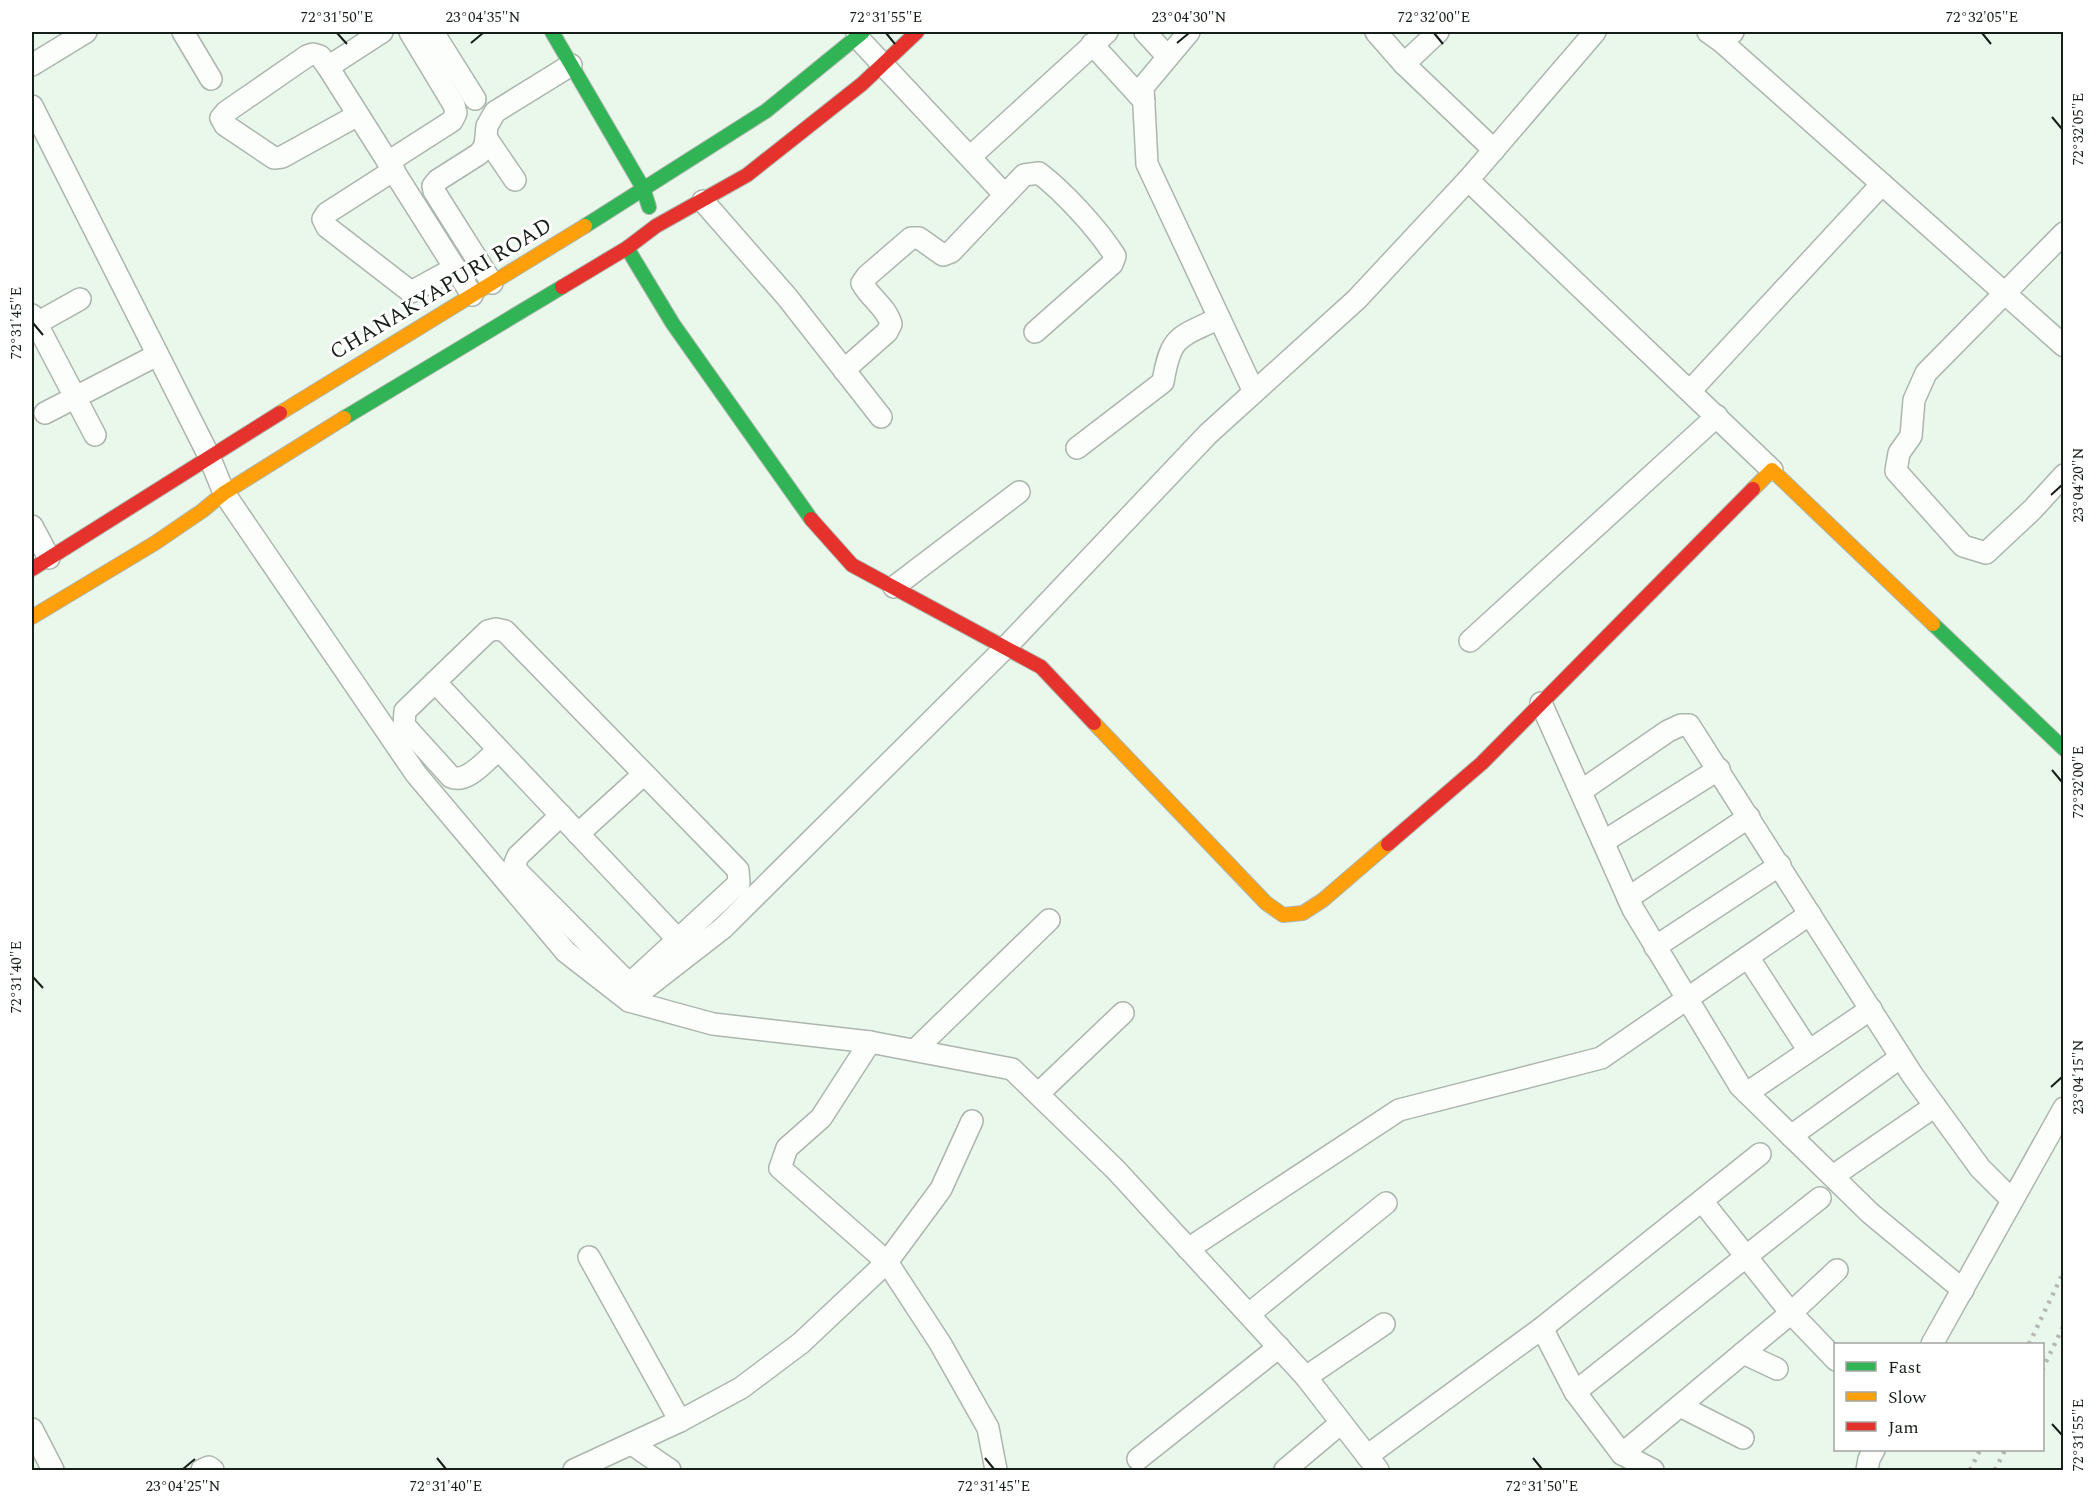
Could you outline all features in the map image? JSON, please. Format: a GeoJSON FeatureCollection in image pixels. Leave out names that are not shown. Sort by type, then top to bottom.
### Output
{"type":"FeatureCollection","features":[{"type":"Feature","properties":{"kind":"street"},"geometry":{"type":"LineString","coordinates":[[32,65],[86,32]]}},
{"type":"Feature","properties":{"kind":"street"},"geometry":{"type":"LineString","coordinates":[[183,32],[211,79]]}},
{"type":"Feature","properties":{"kind":"street"},"geometry":{"type":"LineString","coordinates":[[328,67],[382,32]]}},
{"type":"Feature","properties":{"kind":"street"},"geometry":{"type":"LineString","coordinates":[[410,32],[454,105],[456,113],[452,122],[327,213],[323,219],[327,227],[411,292],[455,268]]}},
{"type":"Feature","properties":{"kind":"street"},"geometry":{"type":"LineString","coordinates":[[433,32],[475,99]]}},
{"type":"Feature","properties":{"kind":"street"},"geometry":{"type":"LineString","coordinates":[[552,32],[643,188],[656,226]]}},
{"type":"Feature","properties":{"kind":"street"},"geometry":{"type":"LineString","coordinates":[[32,617],[161,538],[212,504],[224,493],[401,382],[627,248],[656,226],[747,175],[862,84],[917,32]]}},
{"type":"Feature","properties":{"kind":"street"},"geometry":{"type":"LineString","coordinates":[[1145,32],[1167,56]]}},
{"type":"Feature","properties":{"kind":"street"},"geometry":{"type":"LineString","coordinates":[[1189,32],[1143,87],[1147,164],[1254,392]]}},
{"type":"Feature","properties":{"kind":"street"},"geometry":{"type":"LineString","coordinates":[[1376,32],[1404,64],[1494,150]]}},
{"type":"Feature","properties":{"kind":"street"},"geometry":{"type":"LineString","coordinates":[[1404,64],[1438,32]]}},
{"type":"Feature","properties":{"kind":"street"},"geometry":{"type":"LineString","coordinates":[[561,815],[518,856],[517,871],[624,979],[636,978],[684,946],[723,928],[1006,647],[1208,434],[1357,299],[1468,180],[1595,32]]}},
{"type":"Feature","properties":{"kind":"street"},"geometry":{"type":"LineString","coordinates":[[860,34],[883,64],[1005,195]]}},
{"type":"Feature","properties":{"kind":"street","name":"CHANAKYAPURI ROAD"},"geometry":{"type":"LineString","coordinates":[[40,564],[209,456],[492,283],[766,111],[860,34]]}},
{"type":"Feature","properties":{"kind":"street"},"geometry":{"type":"LineString","coordinates":[[1721,35],[2003,294],[2064,346]]}},
{"type":"Feature","properties":{"kind":"street"},"geometry":{"type":"LineString","coordinates":[[970,157],[1099,38],[1144,101]]}},
{"type":"Feature","properties":{"kind":"street"},"geometry":{"type":"LineString","coordinates":[[358,114],[282,157],[274,158],[225,125],[221,118],[226,112],[307,56],[314,54],[320,56],[358,114],[472,295]]}},
{"type":"Feature","properties":{"kind":"street"},"geometry":{"type":"LineString","coordinates":[[492,283],[433,186],[438,180],[479,153],[485,146],[487,126],[495,112],[571,65]]}},
{"type":"Feature","properties":{"kind":"street"},"geometry":{"type":"LineString","coordinates":[[32,106],[209,456],[224,493],[416,774],[566,952],[629,1001],[713,1024],[870,1042],[1012,1069],[1116,1170],[1249,1314],[1306,1377],[1373,1463],[1760,1154]]}},
{"type":"Feature","properties":{"kind":"street"},"geometry":{"type":"LineString","coordinates":[[487,139],[515,180]]}},
{"type":"Feature","properties":{"kind":"street"},"geometry":{"type":"LineString","coordinates":[[844,370],[887,332],[891,324],[889,316],[862,283],[867,276],[911,238],[919,238],[943,255],[951,252],[1024,175],[1039,173],[1053,183],[1108,244],[1115,256],[1112,264],[1035,332]]}},
{"type":"Feature","properties":{"kind":"street"},"geometry":{"type":"LineString","coordinates":[[1468,180],[2064,749]]}},
{"type":"Feature","properties":{"kind":"street"},"geometry":{"type":"LineString","coordinates":[[1690,391],[1882,184]]}},
{"type":"Feature","properties":{"kind":"street"},"geometry":{"type":"LineString","coordinates":[[703,201],[787,297],[881,417]]}},
{"type":"Feature","properties":{"kind":"street"},"geometry":{"type":"LineString","coordinates":[[2064,233],[1926,373],[1914,400],[1911,436],[1899,453],[1896,471],[1963,546],[1986,553],[2032,510],[2064,475]]}},
{"type":"Feature","properties":{"kind":"street"},"geometry":{"type":"LineString","coordinates":[[627,248],[673,324],[819,530],[852,565],[1041,667],[1266,903],[1283,915],[1303,913],[1323,900],[1482,763],[1772,470]]}},
{"type":"Feature","properties":{"kind":"street"},"geometry":{"type":"LineString","coordinates":[[80,299],[33,321],[95,435]]}},
{"type":"Feature","properties":{"kind":"street"},"geometry":{"type":"LineString","coordinates":[[1077,448],[1163,382],[1169,351],[1179,339],[1219,318]]}},
{"type":"Feature","properties":{"kind":"street"},"geometry":{"type":"LineString","coordinates":[[45,413],[157,355]]}},
{"type":"Feature","properties":{"kind":"street"},"geometry":{"type":"LineString","coordinates":[[1470,641],[1717,416]]}},
{"type":"Feature","properties":{"kind":"street"},"geometry":{"type":"LineString","coordinates":[[894,587],[1019,492]]}},
{"type":"Feature","properties":{"kind":"street"},"geometry":{"type":"LineString","coordinates":[[32,526],[40,564]]}},
{"type":"Feature","properties":{"kind":"street"},"geometry":{"type":"LineString","coordinates":[[498,750],[465,778],[457,780],[451,777],[404,725],[405,711],[489,631],[496,629],[504,631],[738,870],[739,883],[684,946],[629,1001]]}},
{"type":"Feature","properties":{"kind":"street"},"geometry":{"type":"LineString","coordinates":[[435,682],[684,946]]}},
{"type":"Feature","properties":{"kind":"street"},"geometry":{"type":"LineString","coordinates":[[1541,704],[1628,898],[1655,947],[1740,1086],[1870,1213],[1963,1290]]}},
{"type":"Feature","properties":{"kind":"street"},"geometry":{"type":"LineString","coordinates":[[1581,791],[1668,730],[1689,724],[1901,1057],[1980,1168],[2012,1200]]}},
{"type":"Feature","properties":{"kind":"street"},"geometry":{"type":"LineString","coordinates":[[1603,842],[1719,769]]}},
{"type":"Feature","properties":{"kind":"street"},"geometry":{"type":"LineString","coordinates":[[578,834],[644,774]]}},
{"type":"Feature","properties":{"kind":"street"},"geometry":{"type":"LineString","coordinates":[[1628,898],[1749,817]]}},
{"type":"Feature","properties":{"kind":"street"},"geometry":{"type":"LineString","coordinates":[[1655,947],[1780,865]]}},
{"type":"Feature","properties":{"kind":"street"},"geometry":{"type":"LineString","coordinates":[[1188,1249],[1399,1110],[1601,1058],[1810,915]]}},
{"type":"Feature","properties":{"kind":"street"},"geometry":{"type":"LineString","coordinates":[[915,1050],[1049,920]]}},
{"type":"Feature","properties":{"kind":"street"},"geometry":{"type":"LineString","coordinates":[[1748,957],[1809,1051]]}},
{"type":"Feature","properties":{"kind":"street"},"geometry":{"type":"LineString","coordinates":[[1748,1093],[1871,1009]]}},
{"type":"Feature","properties":{"kind":"street"},"geometry":{"type":"LineString","coordinates":[[1038,1094],[1123,1013]]}},
{"type":"Feature","properties":{"kind":"street"},"geometry":{"type":"LineString","coordinates":[[870,1042],[821,1118],[787,1148],[780,1168],[887,1262],[940,1343],[988,1428],[996,1470]]}},
{"type":"Feature","properties":{"kind":"street"},"geometry":{"type":"LineString","coordinates":[[1791,1136],[1901,1057]]}},
{"type":"Feature","properties":{"kind":"street"},"geometry":{"type":"LineString","coordinates":[[1833,1176],[1935,1106]]}},
{"type":"Feature","properties":{"kind":"street"},"geometry":{"type":"LineString","coordinates":[[1933,1343],[2064,1108]]}},
{"type":"Feature","properties":{"kind":"street"},"geometry":{"type":"LineString","coordinates":[[574,1470],[680,1421],[741,1388],[801,1343],[887,1262],[941,1189],[972,1121]]}},
{"type":"Feature","properties":{"kind":"street"},"geometry":{"type":"LineString","coordinates":[[1575,1392],[1820,1198]]}},
{"type":"Feature","properties":{"kind":"street"},"geometry":{"type":"LineString","coordinates":[[1702,1201],[1791,1313],[1834,1358]]}},
{"type":"Feature","properties":{"kind":"street"},"geometry":{"type":"LineString","coordinates":[[1249,1314],[1386,1203]]}},
{"type":"Feature","properties":{"kind":"street"},"geometry":{"type":"LineString","coordinates":[[589,1257],[680,1421]]}},
{"type":"Feature","properties":{"kind":"street"},"geometry":{"type":"LineString","coordinates":[[1622,1454],[1791,1313],[1837,1270]]}},
{"type":"Feature","properties":{"kind":"street"},"geometry":{"type":"LineString","coordinates":[[1306,1377],[1384,1324]]}},
{"type":"Feature","properties":{"kind":"street"},"geometry":{"type":"LineString","coordinates":[[1542,1329],[1575,1392],[1622,1454],[1653,1470]]}},
{"type":"Feature","properties":{"kind":"street"},"geometry":{"type":"LineString","coordinates":[[1138,1458],[1279,1347]]}},
{"type":"Feature","properties":{"kind":"street"},"geometry":{"type":"LineString","coordinates":[[1743,1353],[1777,1369]]}},
{"type":"Feature","properties":{"kind":"street"},"geometry":{"type":"LineString","coordinates":[[1680,1406],[1743,1438]]}},
{"type":"Feature","properties":{"kind":"street"},"geometry":{"type":"LineString","coordinates":[[1285,1470],[1341,1423]]}},
{"type":"Feature","properties":{"kind":"street"},"geometry":{"type":"LineString","coordinates":[[34,1438],[53,1470]]}},
{"type":"Feature","properties":{"kind":"street"},"geometry":{"type":"LineString","coordinates":[[632,1444],[670,1470]]}},
{"type":"Feature","properties":{"kind":"street"},"geometry":{"type":"LineString","coordinates":[[1867,1470],[1873,1451]]}},
{"type":"Feature","properties":{"kind":"street"},"geometry":{"type":"LineString","coordinates":[[202,1470],[209,1467],[213,1470]]}},
{"type":"Feature","properties":{"kind":"railway"},"geometry":{"type":"LineString","coordinates":[[2029,1343],[2064,1271]]}},
{"type":"Feature","properties":{"kind":"railway"},"geometry":{"type":"LineString","coordinates":[[2044,1366],[2064,1325]]}},
{"type":"Feature","properties":{"kind":"railway"},"geometry":{"type":"LineString","coordinates":[[1970,1470],[1980,1451]]}},
{"type":"Feature","properties":{"kind":"railway"},"geometry":{"type":"LineString","coordinates":[[1995,1470],[2004,1451]]}},
{"type":"Feature","properties":{"kind":"traffic: fast"},"geometry":{"type":"LineString","coordinates":[[552,32],[643,188],[649,207]]}},
{"type":"Feature","properties":{"kind":"traffic: fast"},"geometry":{"type":"LineString","coordinates":[[585,226],[766,111],[863,32]]}},
{"type":"Feature","properties":{"kind":"traffic: fast"},"geometry":{"type":"LineString","coordinates":[[627,248],[673,324],[811,519]]}},
{"type":"Feature","properties":{"kind":"traffic: fast"},"geometry":{"type":"LineString","coordinates":[[344,418],[562,287]]}},
{"type":"Feature","properties":{"kind":"traffic: fast"},"geometry":{"type":"LineString","coordinates":[[1933,624],[2064,749]]}},
{"type":"Feature","properties":{"kind":"traffic: slow"},"geometry":{"type":"LineString","coordinates":[[280,413],[585,226]]}},
{"type":"Feature","properties":{"kind":"traffic: slow"},"geometry":{"type":"LineString","coordinates":[[32,617],[155,543],[224,493],[344,418]]}},
{"type":"Feature","properties":{"kind":"traffic: slow"},"geometry":{"type":"LineString","coordinates":[[1753,489],[1772,470],[1933,624]]}},
{"type":"Feature","properties":{"kind":"traffic: slow"},"geometry":{"type":"LineString","coordinates":[[1094,723],[1266,903],[1283,915],[1303,913],[1323,900],[1388,844]]}},
{"type":"Feature","properties":{"kind":"traffic: jam"},"geometry":{"type":"LineString","coordinates":[[562,287],[627,248],[656,226],[747,175],[862,84],[917,32]]}},
{"type":"Feature","properties":{"kind":"traffic: jam"},"geometry":{"type":"LineString","coordinates":[[32,569],[280,413]]}},
{"type":"Feature","properties":{"kind":"traffic: jam"},"geometry":{"type":"LineString","coordinates":[[1388,844],[1482,763],[1753,489]]}},
{"type":"Feature","properties":{"kind":"traffic: jam"},"geometry":{"type":"LineString","coordinates":[[811,519],[852,565],[1041,667],[1094,723]]}}]}
